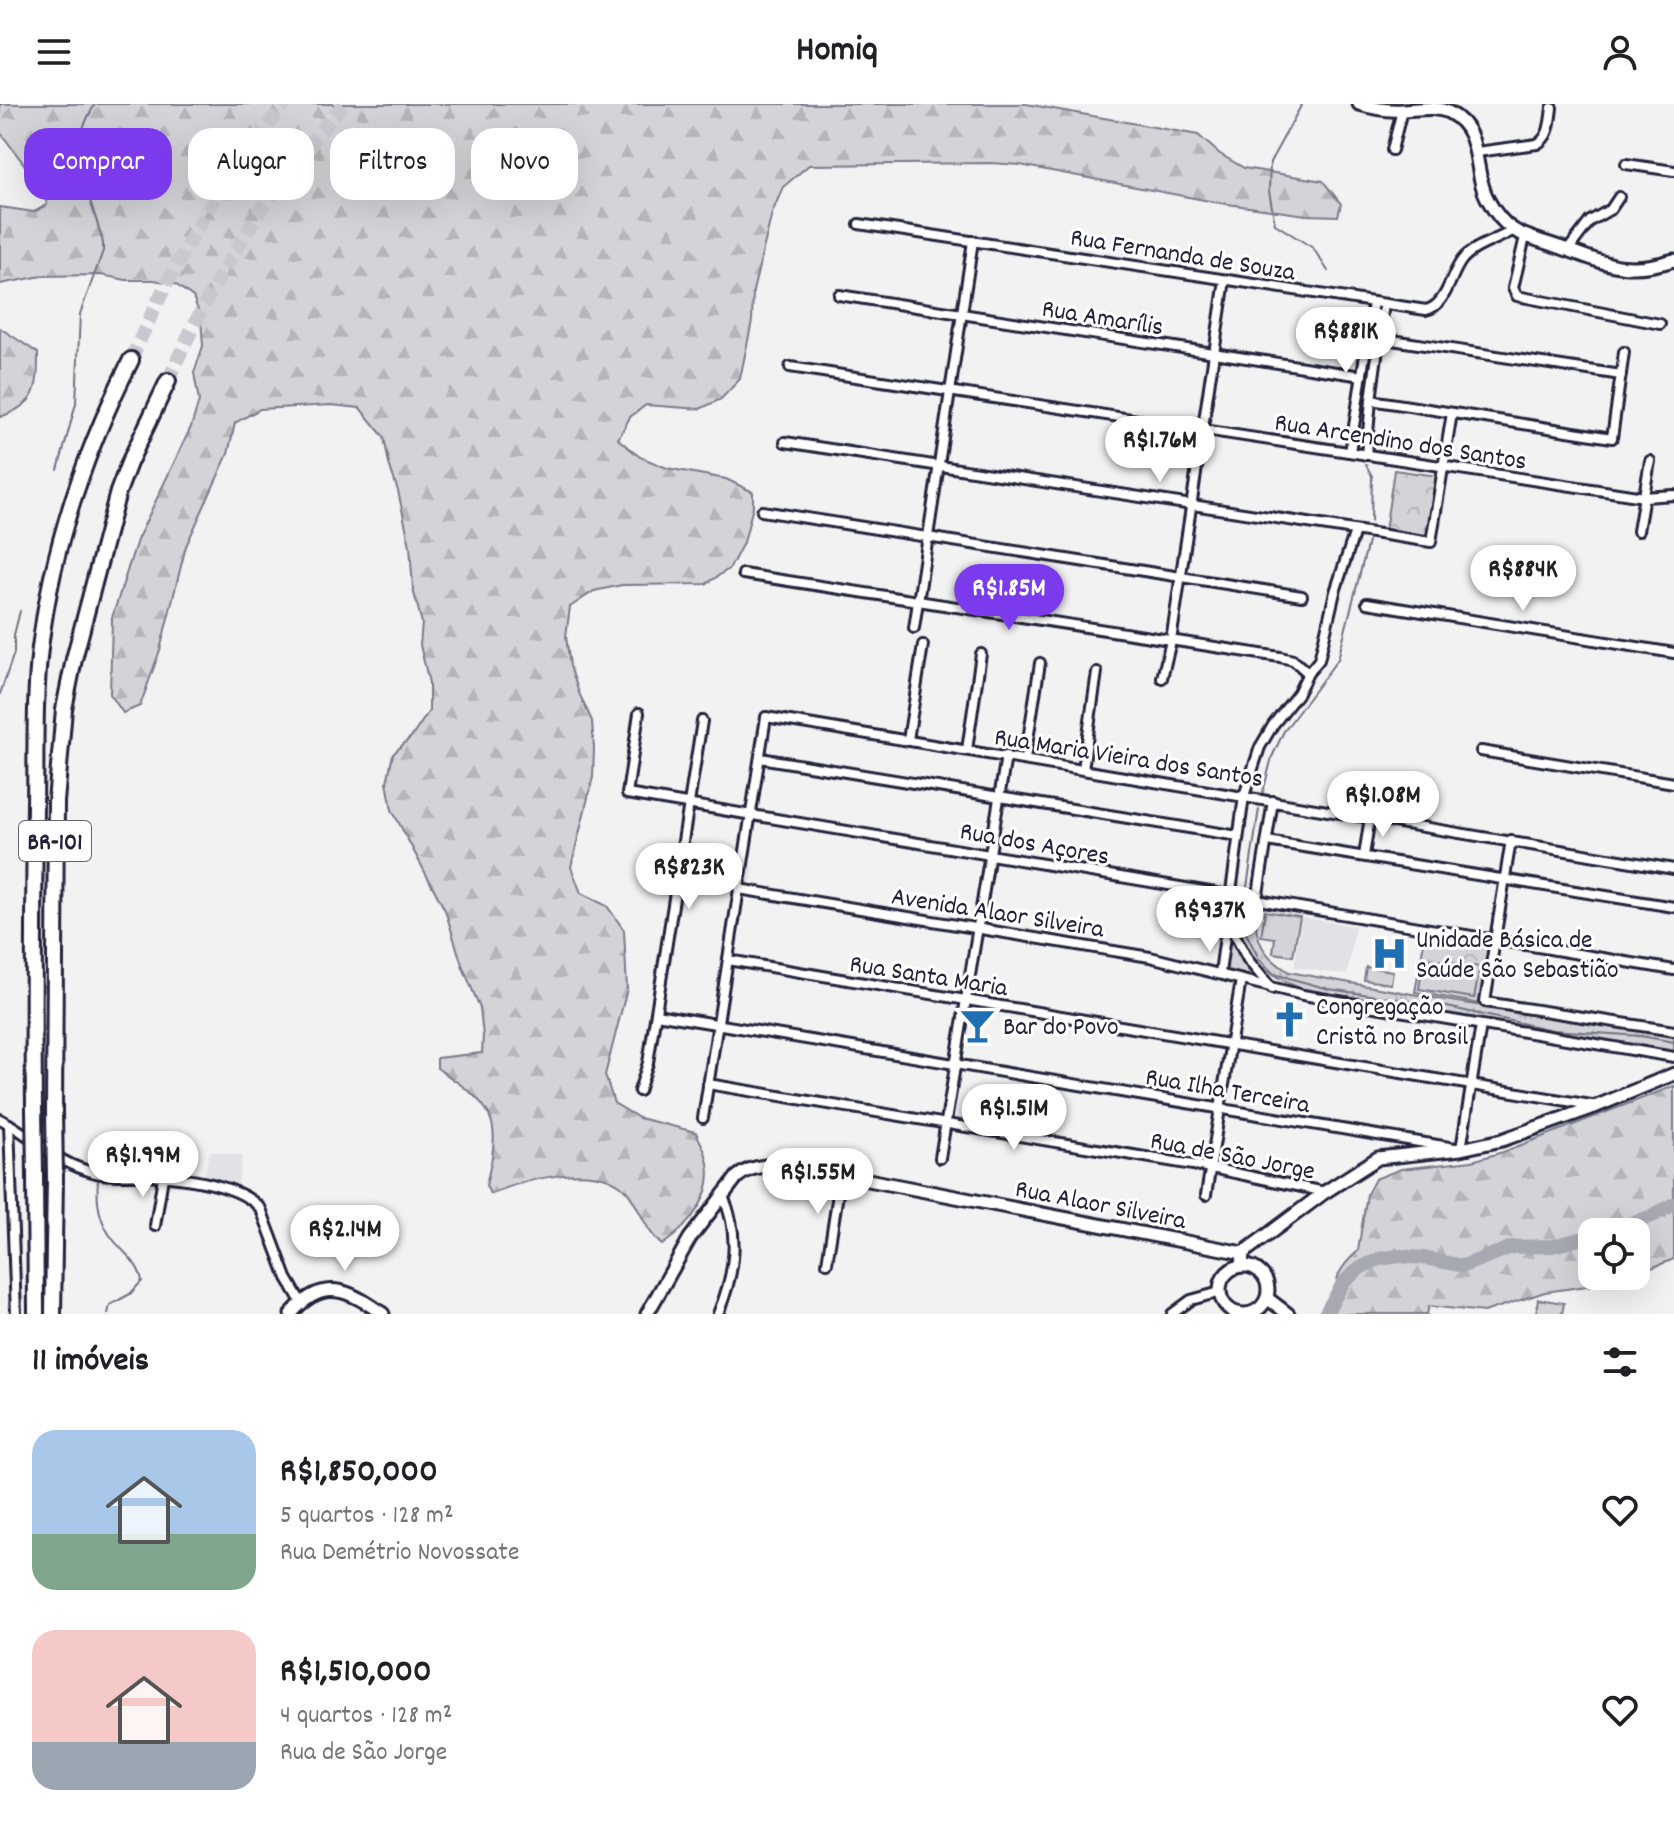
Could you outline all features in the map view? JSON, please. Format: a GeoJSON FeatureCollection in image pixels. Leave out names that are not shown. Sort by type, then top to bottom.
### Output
{"type":"FeatureCollection","features":[{"type":"Feature","properties":{"kind":"highway","name":"BR-101"},"geometry":{"type":"LineString","coordinates":[[36,1314],[33,909],[40,646],[67,523],[103,417],[131,360]]}},
{"type":"Feature","properties":{"kind":"highway","name":"BR-101"},"geometry":{"type":"LineString","coordinates":[[53,1314],[56,802],[64,709],[118,492],[168,381]]}},
{"type":"Feature","properties":{"kind":"street"},"geometry":{"type":"LineString","coordinates":[[1359,104],[1402,110],[1450,109],[1468,133],[1477,152],[1485,194],[1512,231],[1585,258],[1624,268],[1646,268],[1674,260]]}},
{"type":"Feature","properties":{"kind":"street"},"geometry":{"type":"LineString","coordinates":[[1477,152],[1543,141],[1552,108]]}},
{"type":"Feature","properties":{"kind":"street"},"geometry":{"type":"LineString","coordinates":[[1392,150],[1402,110]]}},
{"type":"Feature","properties":{"kind":"street"},"geometry":{"type":"LineString","coordinates":[[1626,164],[1674,171]]}},
{"type":"Feature","properties":{"kind":"street"},"geometry":{"type":"LineString","coordinates":[[1568,250],[1590,221],[1611,209],[1619,197]]}},
{"type":"Feature","properties":{"kind":"street","name":"Rua Fernanda de Souza"},"geometry":{"type":"LineString","coordinates":[[859,224],[1431,310],[1442,299],[1465,256],[1512,231]]}},
{"type":"Feature","properties":{"kind":"street"},"geometry":{"type":"LineString","coordinates":[[1525,237],[1513,288],[1517,296],[1660,324]]}},
{"type":"Feature","properties":{"kind":"street"},"geometry":{"type":"LineString","coordinates":[[914,628],[973,241]]}},
{"type":"Feature","properties":{"kind":"street"},"geometry":{"type":"LineString","coordinates":[[1162,678],[1171,641],[1225,280]]}},
{"type":"Feature","properties":{"kind":"street","name":"Rua Amarílis"},"geometry":{"type":"LineString","coordinates":[[839,295],[1362,376]]}},
{"type":"Feature","properties":{"kind":"street"},"geometry":{"type":"LineString","coordinates":[[1350,452],[1373,302]]}},
{"type":"Feature","properties":{"kind":"street"},"geometry":{"type":"LineString","coordinates":[[1366,455],[1384,304]]}},
{"type":"Feature","properties":{"kind":"street"},"geometry":{"type":"LineString","coordinates":[[1379,338],[1621,375]]}},
{"type":"Feature","properties":{"kind":"street"},"geometry":{"type":"LineString","coordinates":[[1371,400],[1612,438],[1624,352]]}},
{"type":"Feature","properties":{"kind":"street","name":"Rua Arcendino dos Santos"},"geometry":{"type":"LineString","coordinates":[[790,367],[1644,497],[1674,495]]}},
{"type":"Feature","properties":{"kind":"street"},"geometry":{"type":"LineString","coordinates":[[785,442],[1431,542],[1452,413]]}},
{"type":"Feature","properties":{"kind":"street"},"geometry":{"type":"LineString","coordinates":[[1638,531],[1650,461]]}},
{"type":"Feature","properties":{"kind":"street"},"geometry":{"type":"LineString","coordinates":[[762,511],[1302,596]]}},
{"type":"Feature","properties":{"kind":"street"},"geometry":{"type":"LineString","coordinates":[[1220,973],[1244,796],[1260,747],[1319,660],[1335,592],[1355,531]]}},
{"type":"Feature","properties":{"kind":"street"},"geometry":{"type":"LineString","coordinates":[[743,574],[1280,657],[1293,660],[1308,673]]}},
{"type":"Feature","properties":{"kind":"street"},"geometry":{"type":"LineString","coordinates":[[1367,603],[1674,653]]}},
{"type":"Feature","properties":{"kind":"street"},"geometry":{"type":"LineString","coordinates":[[908,740],[923,645]]}},
{"type":"Feature","properties":{"kind":"street"},"geometry":{"type":"LineString","coordinates":[[967,750],[981,654]]}},
{"type":"Feature","properties":{"kind":"street"},"geometry":{"type":"LineString","coordinates":[[1025,759],[1040,663]]}},
{"type":"Feature","properties":{"kind":"street"},"geometry":{"type":"LineString","coordinates":[[1083,769],[1097,672]]}},
{"type":"Feature","properties":{"kind":"street","name":"Rua dos Açores"},"geometry":{"type":"LineString","coordinates":[[639,713],[627,794],[1674,970]]}},
{"type":"Feature","properties":{"kind":"street","name":"Rua Maria Vieira dos Santos"},"geometry":{"type":"LineString","coordinates":[[760,758],[766,717],[1674,869]]}},
{"type":"Feature","properties":{"kind":"street"},"geometry":{"type":"LineString","coordinates":[[639,1091],[646,1074],[702,721]]}},
{"type":"Feature","properties":{"kind":"street"},"geometry":{"type":"LineString","coordinates":[[1481,751],[1674,783]]}},
{"type":"Feature","properties":{"kind":"street"},"geometry":{"type":"LineString","coordinates":[[940,1158],[1006,756]]}},
{"type":"Feature","properties":{"kind":"street"},"geometry":{"type":"LineString","coordinates":[[703,1118],[760,758],[1238,836]]}},
{"type":"Feature","properties":{"kind":"street"},"geometry":{"type":"LineString","coordinates":[[1257,900],[1273,801]]}},
{"type":"Feature","properties":{"kind":"street"},"geometry":{"type":"LineString","coordinates":[[1364,856],[1370,817]]}},
{"type":"Feature","properties":{"kind":"street"},"geometry":{"type":"LineString","coordinates":[[1511,840],[1485,1002],[1674,1031]]}},
{"type":"Feature","properties":{"kind":"street"},"geometry":{"type":"LineString","coordinates":[[1267,841],[1674,907]]}},
{"type":"Feature","properties":{"kind":"street","name":"Avenida Alaor Silveira"},"geometry":{"type":"LineString","coordinates":[[739,889],[1150,957],[1272,989],[1674,1057]]}},
{"type":"Feature","properties":{"kind":"street"},"geometry":{"type":"LineString","coordinates":[[1227,919],[1248,960],[1272,989]]}},
{"type":"Feature","properties":{"kind":"street","name":"Rua Santa Maria"},"geometry":{"type":"LineString","coordinates":[[728,960],[1597,1106]]}},
{"type":"Feature","properties":{"kind":"street"},"geometry":{"type":"LineString","coordinates":[[1206,1195],[1241,980]]}},
{"type":"Feature","properties":{"kind":"street","name":"Rua Ilha Terceira"},"geometry":{"type":"LineString","coordinates":[[656,1014],[1461,1149]]}},
{"type":"Feature","properties":{"kind":"street"},"geometry":{"type":"LineString","coordinates":[[1461,1149],[1481,1025]]}},
{"type":"Feature","properties":{"kind":"street"},"geometry":{"type":"LineString","coordinates":[[1243,1259],[1263,1275],[1268,1288],[1267,1298],[1258,1309],[1244,1314],[1230,1309],[1220,1292],[1226,1274],[1243,1259],[1325,1192],[1378,1158],[1461,1149],[1502,1140],[1674,1074]]}},
{"type":"Feature","properties":{"kind":"street","name":"Rua de São Jorge"},"geometry":{"type":"LineString","coordinates":[[708,1084],[1211,1168],[1325,1192]]}},
{"type":"Feature","properties":{"kind":"street"},"geometry":{"type":"LineString","coordinates":[[0,1119],[61,1161],[82,1169],[112,1176],[163,1177],[241,1192],[253,1200],[267,1221],[287,1278],[301,1302]]}},
{"type":"Feature","properties":{"kind":"street"},"geometry":{"type":"LineString","coordinates":[[9,1124],[16,1314]]}},
{"type":"Feature","properties":{"kind":"street","name":"Rua Alaor Silveira"},"geometry":{"type":"LineString","coordinates":[[647,1314],[690,1238],[744,1172],[761,1166],[841,1175],[1243,1259]]}},
{"type":"Feature","properties":{"kind":"street"},"geometry":{"type":"LineString","coordinates":[[827,1263],[841,1175]]}},
{"type":"Feature","properties":{"kind":"street"},"geometry":{"type":"LineString","coordinates":[[155,1226],[163,1177]]}},
{"type":"Feature","properties":{"kind":"street"},"geometry":{"type":"LineString","coordinates":[[0,1196],[10,1191]]}},
{"type":"Feature","properties":{"kind":"street"},"geometry":{"type":"LineString","coordinates":[[718,1314],[734,1264],[730,1217],[723,1196]]}},
{"type":"Feature","properties":{"kind":"street"},"geometry":{"type":"LineString","coordinates":[[291,1314],[301,1302],[321,1292],[345,1290],[383,1314]]}},
{"type":"Feature","properties":{"kind":"street"},"geometry":{"type":"LineString","coordinates":[[1172,1314],[1191,1300],[1220,1292]]}},
{"type":"Feature","properties":{"kind":"street"},"geometry":{"type":"LineString","coordinates":[[1267,1298],[1288,1314]]}},
{"type":"Feature","properties":{"kind":"shaded area"},"geometry":{"type":"Polygon","coordinates":[[[1302,917],[1355,926],[1347,975],[1294,967],[1302,917]]]}},
{"type":"Feature","properties":{"kind":"shaded area"},"geometry":{"type":"Polygon","coordinates":[[[210,1151],[242,1156],[238,1187],[203,1179],[210,1151]]]}},
{"type":"Feature","properties":{"kind":"green space"},"geometry":{"type":"Polygon","coordinates":[[[0,104],[1026,104],[1198,135],[1220,154],[1244,168],[1323,181],[1341,204],[1338,216],[1306,215],[1220,203],[1020,165],[809,165],[783,187],[772,213],[753,291],[752,321],[740,379],[721,399],[700,409],[646,405],[630,417],[618,439],[640,457],[667,468],[726,479],[753,492],[745,539],[730,568],[706,584],[622,585],[594,591],[570,607],[566,636],[570,666],[592,721],[594,748],[593,777],[571,867],[581,893],[607,906],[624,930],[627,989],[605,1075],[614,1103],[639,1118],[696,1132],[709,1169],[705,1195],[699,1207],[682,1228],[662,1245],[628,1193],[616,1182],[600,1176],[581,1174],[541,1178],[490,1194],[486,1185],[494,1143],[489,1115],[471,1093],[437,1068],[437,1058],[482,1053],[480,1008],[462,965],[445,910],[392,810],[387,782],[393,754],[413,735],[429,711],[429,683],[420,645],[422,623],[413,589],[410,546],[398,491],[384,437],[360,408],[331,405],[260,409],[235,423],[228,454],[186,546],[160,650],[140,706],[123,713],[110,694],[112,618],[137,540],[191,427],[199,401],[194,373],[203,346],[201,318],[193,297],[175,284],[154,280],[126,280],[101,275],[42,276],[0,284],[0,207],[34,212],[47,205],[46,200],[172,200],[172,128],[24,128],[24,164],[0,132],[0,104]]]}},
{"type":"Feature","properties":{"kind":"green space"},"geometry":{"type":"Polygon","coordinates":[[[0,328],[38,353],[36,385],[29,400],[0,417],[0,328]]]}},
{"type":"Feature","properties":{"kind":"green space"},"geometry":{"type":"Polygon","coordinates":[[[1394,470],[1438,476],[1429,537],[1385,531],[1394,470]]]}},
{"type":"Feature","properties":{"kind":"green space"},"geometry":{"type":"Polygon","coordinates":[[[1239,910],[1255,911],[1262,947],[1289,972],[1457,1002],[1674,1035],[1674,1053],[1308,991],[1280,979],[1258,962],[1244,940],[1239,910]]]}},
{"type":"Feature","properties":{"kind":"green space"},"geometry":{"type":"Polygon","coordinates":[[[1265,911],[1300,917],[1293,956],[1273,953],[1275,938],[1261,936],[1265,911]]]}},
{"type":"Feature","properties":{"kind":"green space"},"geometry":{"type":"Polygon","coordinates":[[[1229,933],[1244,956],[1258,980],[1223,972],[1229,933]]]}},
{"type":"Feature","properties":{"kind":"green space"},"geometry":{"type":"Polygon","coordinates":[[[1425,936],[1491,947],[1481,1004],[1415,992],[1425,936]]]}},
{"type":"Feature","properties":{"kind":"green space"},"geometry":{"type":"Polygon","coordinates":[[[1424,958],[1480,967],[1474,998],[1419,989],[1424,958]]]}},
{"type":"Feature","properties":{"kind":"green space"},"geometry":{"type":"Polygon","coordinates":[[[1366,967],[1393,971],[1391,984],[1364,980],[1366,967]]]}},
{"type":"Feature","properties":{"kind":"green space"},"geometry":{"type":"Polygon","coordinates":[[[1674,1086],[1674,1259],[1650,1268],[1650,1218],[1578,1218],[1578,1287],[1545,1292],[1484,1312],[1429,1306],[1427,1314],[1334,1314],[1337,1278],[1344,1265],[1358,1251],[1367,1194],[1375,1179],[1401,1169],[1472,1161],[1674,1086]]]}},
{"type":"Feature","properties":{"kind":"green space"},"geometry":{"type":"Polygon","coordinates":[[[1538,1299],[1564,1303],[1562,1314],[1536,1314],[1538,1299]]]}},
{"type":"Feature","properties":{"kind":"waterway"},"geometry":{"type":"LineString","coordinates":[[58,470],[76,403],[80,314],[103,251],[79,150],[82,130],[95,104]]}},
{"type":"Feature","properties":{"kind":"waterway"},"geometry":{"type":"LineString","coordinates":[[1302,104],[1270,162],[1269,191],[1275,224],[1313,248],[1328,271]]}},
{"type":"Feature","properties":{"kind":"waterway"},"geometry":{"type":"LineString","coordinates":[[1366,465],[1372,476],[1371,521]]}},
{"type":"Feature","properties":{"kind":"waterway"},"geometry":{"type":"LineString","coordinates":[[1263,792],[1272,757],[1284,731],[1338,659],[1368,542]]}},
{"type":"Feature","properties":{"kind":"waterway"},"geometry":{"type":"LineString","coordinates":[[0,694],[14,653],[14,635],[20,611]]}},
{"type":"Feature","properties":{"kind":"waterway"},"geometry":{"type":"LineString","coordinates":[[1247,887],[1259,809]]}},
{"type":"Feature","properties":{"kind":"waterway"},"geometry":{"type":"LineString","coordinates":[[1246,909],[1246,933],[1259,959],[1274,974],[1329,989],[1438,1005],[1552,1030],[1641,1036],[1674,1042]]}},
{"type":"Feature","properties":{"kind":"waterway"},"geometry":{"type":"LineString","coordinates":[[98,1181],[98,1204],[104,1225],[134,1263],[142,1281],[130,1294],[110,1305],[108,1314]]}},
{"type":"Feature","properties":{"kind":"waterway"},"geometry":{"type":"LineString","coordinates":[[1646,1218],[1674,1204]]}},
{"type":"Feature","properties":{"kind":"waterway"},"geometry":{"type":"LineString","coordinates":[[1325,1314],[1344,1282],[1360,1268],[1379,1259],[1399,1256],[1424,1258],[1463,1266],[1512,1247],[1552,1246],[1578,1240]]}},
{"type":"Feature","properties":{"kind":"waterway"},"geometry":{"type":"LineString","coordinates":[[1328,1307],[1329,1314]]}},
{"type":"Feature","properties":{"kind":"tunnel"},"geometry":{"type":"LineString","coordinates":[[131,360],[198,226],[239,164],[285,104]]}},
{"type":"Feature","properties":{"kind":"tunnel"},"geometry":{"type":"LineString","coordinates":[[168,381],[203,307],[245,235],[292,167],[344,104]]}},
{"type":"Feature","properties":{"kind":"place","name":"Unidade Básica de Saúde São Sebastião"},"geometry":{"type":"Point","coordinates":[1390,953]}},
{"type":"Feature","properties":{"kind":"place","name":"Congregação Cristã no Brasil"},"geometry":{"type":"Point","coordinates":[1290,1020]}},
{"type":"Feature","properties":{"kind":"place","name":"Bar do Povo"},"geometry":{"type":"Point","coordinates":[977,1025]}}]}
